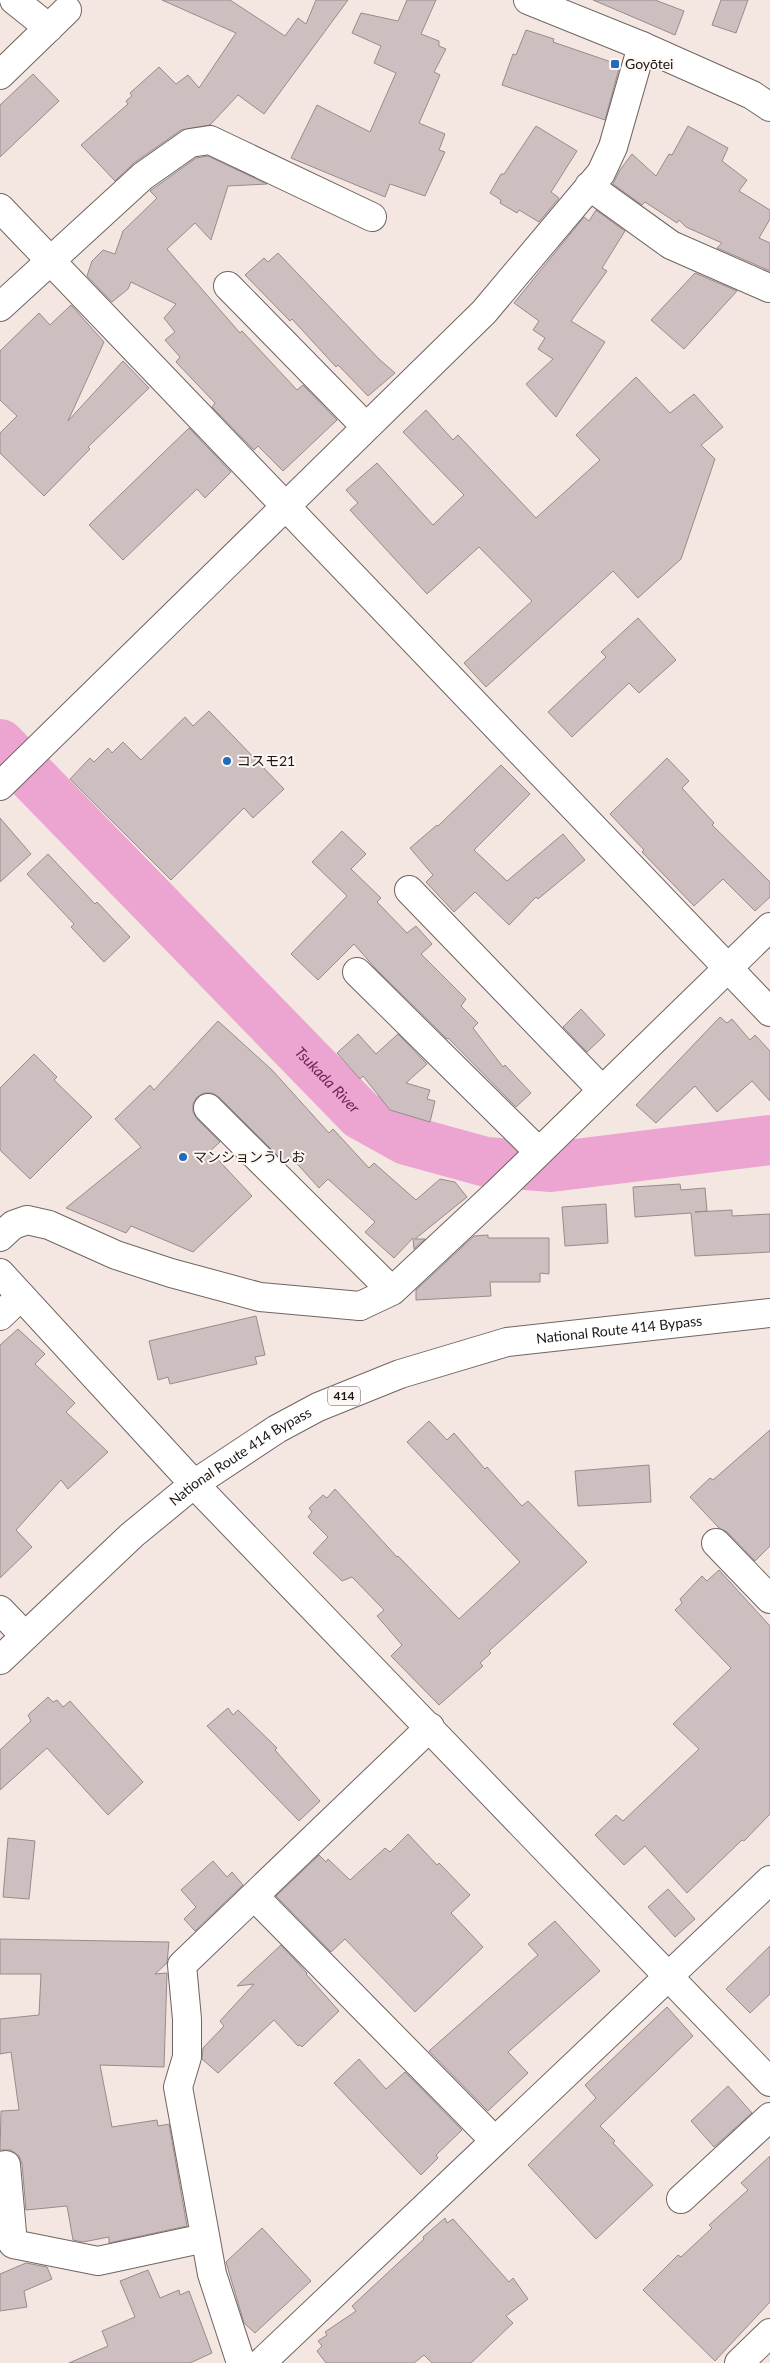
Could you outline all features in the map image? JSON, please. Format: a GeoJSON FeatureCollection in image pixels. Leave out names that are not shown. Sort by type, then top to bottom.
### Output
{"type":"FeatureCollection","features":[{"type":"Feature","properties":{"kind":"main road"},"geometry":{"type":"LineString","coordinates":[[0,75],[58,19],[14,0]]}},
{"type":"Feature","properties":{"kind":"main road"},"geometry":{"type":"LineString","coordinates":[[528,0],[642,46],[752,95],[770,107]]}},
{"type":"Feature","properties":{"kind":"main road"},"geometry":{"type":"LineString","coordinates":[[2,784],[484,312],[601,172],[613,147],[642,46]]}},
{"type":"Feature","properties":{"kind":"main road"},"geometry":{"type":"LineString","coordinates":[[0,307],[143,176],[190,143],[210,140],[372,217]]}},
{"type":"Feature","properties":{"kind":"main road"},"geometry":{"type":"LineString","coordinates":[[589,186],[671,244],[769,288]]}},
{"type":"Feature","properties":{"kind":"main road"},"geometry":{"type":"LineString","coordinates":[[0,208],[287,505],[770,1012]]}},
{"type":"Feature","properties":{"kind":"main road"},"geometry":{"type":"LineString","coordinates":[[228,286],[366,428]]}},
{"type":"Feature","properties":{"kind":"main road"},"geometry":{"type":"LineString","coordinates":[[409,890],[602,1090]]}},
{"type":"Feature","properties":{"kind":"main road"},"geometry":{"type":"LineString","coordinates":[[0,1237],[13,1225],[27,1220],[49,1225],[116,1254],[162,1270],[260,1297],[360,1306],[392,1291],[499,1191],[770,927]]}},
{"type":"Feature","properties":{"kind":"main road"},"geometry":{"type":"LineString","coordinates":[[357,972],[543,1148]]}},
{"type":"Feature","properties":{"kind":"main road"},"geometry":{"type":"LineString","coordinates":[[208,1108],[392,1291]]}},
{"type":"Feature","properties":{"kind":"main road"},"geometry":{"type":"LineString","coordinates":[[0,1273],[194,1484],[770,2082]]}},
{"type":"Feature","properties":{"kind":"main road"},"geometry":{"type":"LineString","coordinates":[[0,1316],[22,1296]]}},
{"type":"Feature","properties":{"kind":"main road","name":"National Route 414 Bypass"},"geometry":{"type":"LineString","coordinates":[[0,1660],[24,1635],[132,1535],[194,1484],[277,1429],[318,1407],[400,1374],[507,1342],[770,1313]]}},
{"type":"Feature","properties":{"kind":"main road"},"geometry":{"type":"LineString","coordinates":[[716,1542],[770,1599]]}},
{"type":"Feature","properties":{"kind":"main road"},"geometry":{"type":"LineString","coordinates":[[0,1610],[24,1635]]}},
{"type":"Feature","properties":{"kind":"main road"},"geometry":{"type":"LineString","coordinates":[[241,2363],[212,2274],[178,2087],[187,2057],[187,2019],[182,1965],[430,1727]]}},
{"type":"Feature","properties":{"kind":"main road"},"geometry":{"type":"LineString","coordinates":[[261,2363],[770,1880]]}},
{"type":"Feature","properties":{"kind":"main road"},"geometry":{"type":"LineString","coordinates":[[254,1896],[495,2141]]}},
{"type":"Feature","properties":{"kind":"main road"},"geometry":{"type":"LineString","coordinates":[[681,2199],[770,2117]]}},
{"type":"Feature","properties":{"kind":"main road"},"geometry":{"type":"LineString","coordinates":[[0,2166],[6,2165],[13,2244],[98,2261],[205,2238]]}},
{"type":"Feature","properties":{"kind":"main road"},"geometry":{"type":"LineString","coordinates":[[739,2363],[770,2333]]}},
{"type":"Feature","properties":{"kind":"building"},"geometry":{"type":"Polygon","coordinates":[[[162,0],[230,0],[285,36],[298,18],[306,24],[316,0],[348,0],[264,114],[238,95],[210,125],[181,130],[134,163],[115,181],[81,145],[128,104],[126,101],[132,96],[130,93],[159,67],[176,84],[188,75],[199,88],[236,33],[162,0]]]}},
{"type":"Feature","properties":{"kind":"building"},"geometry":{"type":"Polygon","coordinates":[[[407,0],[436,0],[421,34],[439,41],[439,46],[446,49],[434,72],[440,75],[419,123],[445,134],[439,150],[445,152],[425,196],[390,184],[385,197],[291,158],[317,105],[370,132],[396,73],[374,63],[381,46],[352,33],[361,13],[398,21],[407,0]]]}},
{"type":"Feature","properties":{"kind":"building"},"geometry":{"type":"Polygon","coordinates":[[[593,0],[655,0],[684,11],[675,35],[593,0]]]}},
{"type":"Feature","properties":{"kind":"building"},"geometry":{"type":"Polygon","coordinates":[[[721,0],[748,0],[736,33],[712,25],[721,0]]]}},
{"type":"Feature","properties":{"kind":"building"},"geometry":{"type":"Polygon","coordinates":[[[526,30],[554,39],[553,42],[620,65],[605,120],[502,85],[513,54],[516,55],[526,30]]]}},
{"type":"Feature","properties":{"kind":"building"},"geometry":{"type":"Polygon","coordinates":[[[33,74],[59,101],[0,157],[0,105],[33,74]]]}},
{"type":"Feature","properties":{"kind":"building"},"geometry":{"type":"Polygon","coordinates":[[[536,126],[577,151],[551,192],[559,198],[539,222],[519,210],[517,213],[500,203],[501,200],[490,193],[501,174],[504,174],[536,126]]]}},
{"type":"Feature","properties":{"kind":"building"},"geometry":{"type":"Polygon","coordinates":[[[688,126],[728,148],[722,161],[747,180],[739,191],[770,210],[770,219],[759,238],[770,243],[770,271],[717,248],[722,243],[686,227],[679,220],[677,223],[645,202],[642,205],[613,184],[620,170],[632,154],[656,176],[669,154],[672,155],[688,126]]]}},
{"type":"Feature","properties":{"kind":"building"},"geometry":{"type":"Polygon","coordinates":[[[208,156],[267,184],[228,186],[211,240],[195,223],[167,249],[240,333],[242,331],[297,390],[303,385],[337,420],[283,471],[258,446],[254,450],[212,407],[215,403],[176,362],[180,357],[165,340],[175,332],[164,318],[176,304],[131,282],[128,289],[112,302],[87,276],[92,261],[103,250],[115,254],[123,231],[157,198],[150,191],[196,158],[208,156]]]}},
{"type":"Feature","properties":{"kind":"building"},"geometry":{"type":"Polygon","coordinates":[[[596,210],[625,231],[602,268],[607,271],[571,321],[605,342],[556,417],[526,384],[553,359],[538,349],[545,338],[533,330],[539,321],[514,303],[584,217],[589,221],[596,210]]]}},
{"type":"Feature","properties":{"kind":"building"},"geometry":{"type":"Polygon","coordinates":[[[278,253],[379,359],[395,373],[368,396],[338,365],[336,367],[292,319],[290,321],[245,275],[264,258],[268,262],[278,253]]]}},
{"type":"Feature","properties":{"kind":"building"},"geometry":{"type":"Polygon","coordinates":[[[695,273],[737,291],[684,349],[651,320],[695,273]]]}},
{"type":"Feature","properties":{"kind":"building"},"geometry":{"type":"Polygon","coordinates":[[[71,305],[104,342],[68,421],[123,361],[149,388],[88,447],[90,449],[44,496],[0,453],[0,433],[17,416],[0,400],[0,351],[39,313],[50,325],[71,305]]]}},
{"type":"Feature","properties":{"kind":"building"},"geometry":{"type":"Polygon","coordinates":[[[636,377],[670,413],[694,394],[723,427],[701,445],[715,459],[681,559],[638,598],[613,571],[486,687],[464,663],[532,601],[479,547],[427,594],[350,510],[358,503],[346,490],[377,463],[433,525],[464,495],[403,432],[426,410],[453,440],[458,435],[536,518],[600,460],[576,435],[636,377]]]}},
{"type":"Feature","properties":{"kind":"building"},"geometry":{"type":"Polygon","coordinates":[[[189,428],[231,472],[205,498],[197,489],[123,560],[89,525],[189,428]]]}},
{"type":"Feature","properties":{"kind":"building"},"geometry":{"type":"Polygon","coordinates":[[[638,618],[676,660],[639,693],[629,683],[572,737],[548,712],[606,657],[601,652],[638,618]]]}},
{"type":"Feature","properties":{"kind":"building"},"geometry":{"type":"Polygon","coordinates":[[[209,711],[284,789],[253,818],[244,808],[171,880],[70,779],[90,758],[94,762],[108,748],[112,753],[123,742],[141,760],[185,717],[193,726],[209,711]]]}},
{"type":"Feature","properties":{"kind":"building"},"geometry":{"type":"Polygon","coordinates":[[[667,758],[689,781],[682,788],[714,823],[712,825],[770,882],[770,897],[755,911],[723,879],[694,906],[642,852],[644,850],[610,814],[667,758]]]}},
{"type":"Feature","properties":{"kind":"building"},"geometry":{"type":"Polygon","coordinates":[[[501,765],[530,794],[474,850],[507,881],[563,834],[585,860],[538,899],[536,897],[509,925],[475,892],[454,912],[426,882],[433,875],[410,848],[438,826],[501,765]]]}},
{"type":"Feature","properties":{"kind":"building"},"geometry":{"type":"Polygon","coordinates":[[[0,818],[31,854],[0,882],[0,818]]]}},
{"type":"Feature","properties":{"kind":"building"},"geometry":{"type":"Polygon","coordinates":[[[342,831],[366,854],[351,869],[381,898],[377,902],[407,933],[416,926],[432,944],[421,954],[466,999],[461,1006],[478,1023],[473,1028],[503,1067],[505,1065],[531,1093],[516,1107],[376,969],[354,944],[318,980],[291,954],[347,896],[312,862],[342,831]]]}},
{"type":"Feature","properties":{"kind":"building"},"geometry":{"type":"Polygon","coordinates":[[[48,854],[95,904],[97,902],[130,937],[104,962],[71,927],[74,924],[27,874],[48,854]]]}},
{"type":"Feature","properties":{"kind":"building"},"geometry":{"type":"Polygon","coordinates":[[[581,1009],[605,1035],[587,1052],[563,1027],[581,1009]]]}},
{"type":"Feature","properties":{"kind":"building"},"geometry":{"type":"Polygon","coordinates":[[[720,1017],[727,1023],[732,1019],[750,1040],[755,1035],[770,1051],[770,1101],[752,1081],[717,1112],[695,1086],[656,1123],[636,1105],[720,1017]]]}},
{"type":"Feature","properties":{"kind":"building"},"geometry":{"type":"Polygon","coordinates":[[[218,1021],[272,1070],[329,1133],[333,1129],[369,1168],[374,1163],[416,1200],[440,1179],[455,1182],[467,1197],[415,1239],[425,1239],[414,1249],[413,1238],[394,1258],[365,1232],[375,1222],[328,1179],[319,1188],[292,1158],[285,1163],[219,1097],[212,1093],[204,1093],[197,1097],[193,1104],[193,1112],[197,1119],[220,1142],[210,1151],[252,1196],[193,1252],[131,1226],[126,1233],[66,1208],[141,1147],[115,1119],[150,1085],[154,1090],[218,1021]]]}},
{"type":"Feature","properties":{"kind":"building"},"geometry":{"type":"Polygon","coordinates":[[[358,1034],[376,1054],[398,1034],[427,1064],[406,1083],[430,1090],[427,1099],[435,1101],[430,1122],[390,1110],[363,1076],[360,1079],[337,1053],[358,1034]]]}},
{"type":"Feature","properties":{"kind":"building"},"geometry":{"type":"Polygon","coordinates":[[[34,1054],[57,1077],[54,1080],[92,1117],[30,1179],[0,1150],[0,1088],[34,1054]]]}},
{"type":"Feature","properties":{"kind":"building"},"geometry":{"type":"Polygon","coordinates":[[[680,1184],[681,1190],[705,1188],[707,1211],[695,1212],[732,1210],[732,1216],[770,1214],[770,1252],[695,1256],[691,1213],[635,1217],[633,1187],[680,1184]]]}},
{"type":"Feature","properties":{"kind":"building"},"geometry":{"type":"Polygon","coordinates":[[[606,1204],[608,1243],[565,1246],[562,1207],[606,1204]]]}},
{"type":"Feature","properties":{"kind":"building"},"geometry":{"type":"Polygon","coordinates":[[[488,1235],[488,1238],[549,1238],[549,1274],[540,1273],[540,1282],[490,1282],[491,1296],[416,1300],[416,1290],[474,1236],[488,1235]]]}},
{"type":"Feature","properties":{"kind":"building"},"geometry":{"type":"Polygon","coordinates":[[[256,1316],[265,1355],[255,1357],[257,1364],[170,1384],[168,1377],[158,1380],[149,1341],[256,1316]]]}},
{"type":"Feature","properties":{"kind":"building"},"geometry":{"type":"Polygon","coordinates":[[[18,1329],[45,1354],[35,1364],[75,1403],[66,1412],[108,1452],[68,1489],[61,1480],[16,1530],[32,1547],[0,1578],[0,1345],[18,1329]]]}},
{"type":"Feature","properties":{"kind":"building"},"geometry":{"type":"Polygon","coordinates":[[[429,1421],[447,1440],[454,1433],[485,1469],[487,1467],[522,1506],[528,1501],[587,1562],[489,1651],[491,1653],[480,1663],[483,1666],[439,1705],[391,1656],[402,1645],[377,1616],[384,1610],[352,1577],[342,1581],[313,1553],[328,1537],[308,1517],[312,1512],[309,1508],[323,1495],[327,1498],[335,1489],[397,1557],[459,1619],[520,1562],[407,1442],[429,1421]]]}},
{"type":"Feature","properties":{"kind":"building"},"geometry":{"type":"Polygon","coordinates":[[[770,1430],[770,1546],[755,1561],[727,1532],[719,1528],[690,1497],[710,1478],[713,1480],[770,1430]]]}},
{"type":"Feature","properties":{"kind":"building"},"geometry":{"type":"Polygon","coordinates":[[[649,1465],[651,1502],[578,1506],[575,1471],[649,1465]]]}},
{"type":"Feature","properties":{"kind":"building"},"geometry":{"type":"Polygon","coordinates":[[[719,1570],[770,1626],[770,1814],[744,1841],[742,1840],[687,1893],[645,1846],[624,1865],[595,1835],[616,1815],[623,1821],[699,1749],[673,1724],[731,1668],[675,1610],[682,1603],[680,1599],[702,1576],[707,1581],[719,1570]]]}},
{"type":"Feature","properties":{"kind":"building"},"geometry":{"type":"Polygon","coordinates":[[[48,1697],[53,1702],[57,1700],[63,1707],[70,1701],[143,1782],[108,1815],[47,1748],[0,1790],[0,1750],[31,1721],[28,1715],[48,1697]]]}},
{"type":"Feature","properties":{"kind":"building"},"geometry":{"type":"Polygon","coordinates":[[[228,1708],[233,1715],[238,1710],[277,1748],[275,1750],[320,1801],[299,1821],[207,1726],[228,1708]]]}},
{"type":"Feature","properties":{"kind":"building"},"geometry":{"type":"Polygon","coordinates":[[[408,1834],[437,1865],[439,1863],[470,1895],[451,1913],[483,1947],[415,2012],[345,1939],[331,1952],[276,1896],[319,1855],[326,1862],[328,1859],[350,1880],[385,1848],[390,1852],[408,1834]]]}},
{"type":"Feature","properties":{"kind":"building"},"geometry":{"type":"Polygon","coordinates":[[[8,1838],[35,1841],[29,1899],[3,1897],[8,1838]]]}},
{"type":"Feature","properties":{"kind":"building"},"geometry":{"type":"Polygon","coordinates":[[[213,1861],[227,1877],[232,1872],[243,1885],[195,1931],[184,1919],[196,1907],[181,1890],[213,1861]]]}},
{"type":"Feature","properties":{"kind":"building"},"geometry":{"type":"Polygon","coordinates":[[[668,1889],[695,1919],[675,1937],[648,1907],[668,1889]]]}},
{"type":"Feature","properties":{"kind":"building"},"geometry":{"type":"Polygon","coordinates":[[[555,1921],[600,1971],[508,2052],[528,2073],[488,2111],[429,2051],[538,1955],[528,1944],[555,1921]]]}},
{"type":"Feature","properties":{"kind":"building"},"geometry":{"type":"Polygon","coordinates":[[[0,1939],[169,1942],[167,1963],[155,1974],[167,1973],[164,2067],[100,2065],[112,2127],[157,2120],[158,2126],[169,2124],[187,2226],[109,2243],[109,2237],[83,2242],[73,2240],[67,2206],[26,2210],[22,2164],[19,2156],[11,2150],[0,2150],[1,2111],[19,2110],[11,2052],[0,2054],[0,2019],[39,2015],[41,1974],[0,1974],[0,1939]]]}},
{"type":"Feature","properties":{"kind":"building"},"geometry":{"type":"Polygon","coordinates":[[[281,1945],[339,2011],[302,2047],[298,2046],[274,2020],[218,2073],[202,2059],[203,2048],[224,2026],[220,2021],[254,1984],[237,1986],[281,1945]]]}},
{"type":"Feature","properties":{"kind":"building"},"geometry":{"type":"Polygon","coordinates":[[[770,1946],[770,1994],[750,2013],[726,1989],[770,1946]]]}},
{"type":"Feature","properties":{"kind":"building"},"geometry":{"type":"Polygon","coordinates":[[[667,2007],[693,2036],[600,2126],[615,2141],[613,2143],[653,2185],[596,2239],[528,2165],[596,2098],[585,2085],[667,2007]]]}},
{"type":"Feature","properties":{"kind":"building"},"geometry":{"type":"Polygon","coordinates":[[[359,2059],[386,2089],[405,2072],[462,2130],[436,2155],[438,2158],[421,2175],[334,2083],[359,2059]]]}},
{"type":"Feature","properties":{"kind":"building"},"geometry":{"type":"Polygon","coordinates":[[[728,2086],[752,2113],[714,2147],[691,2121],[728,2086]]]}},
{"type":"Feature","properties":{"kind":"building"},"geometry":{"type":"Polygon","coordinates":[[[770,2156],[770,2302],[715,2361],[643,2290],[678,2255],[681,2257],[712,2228],[709,2225],[748,2190],[741,2183],[770,2156]]]}},
{"type":"Feature","properties":{"kind":"building"},"geometry":{"type":"Polygon","coordinates":[[[445,2218],[447,2223],[453,2219],[509,2282],[513,2278],[528,2299],[506,2316],[513,2323],[471,2363],[432,2363],[424,2355],[414,2363],[326,2363],[317,2351],[322,2346],[318,2341],[327,2335],[325,2332],[356,2311],[352,2306],[445,2218]]]}},
{"type":"Feature","properties":{"kind":"building"},"geometry":{"type":"Polygon","coordinates":[[[262,2228],[311,2281],[255,2333],[244,2323],[226,2262],[262,2228]]]}},
{"type":"Feature","properties":{"kind":"building"},"geometry":{"type":"Polygon","coordinates":[[[26,2263],[47,2267],[52,2279],[24,2291],[27,2307],[0,2311],[0,2274],[26,2263]]]}},
{"type":"Feature","properties":{"kind":"building"},"geometry":{"type":"Polygon","coordinates":[[[148,2270],[160,2298],[179,2290],[180,2295],[189,2291],[212,2353],[190,2363],[69,2363],[108,2346],[102,2331],[135,2317],[120,2281],[148,2270]]]}},
{"type":"Feature","properties":{"kind":"waterway","name":"Tsukada River"},"geometry":{"type":"LineString","coordinates":[[0,744],[361,1115],[406,1140],[486,1162],[551,1167],[770,1140]]}},
{"type":"Feature","properties":{"kind":"place","name":"Goyōtei"},"geometry":{"type":"Point","coordinates":[615,64]}},
{"type":"Feature","properties":{"kind":"place","name":"コスモ21"},"geometry":{"type":"Point","coordinates":[227,761]}},
{"type":"Feature","properties":{"kind":"place","name":"マンションうしお"},"geometry":{"type":"Point","coordinates":[183,1157]}}]}
